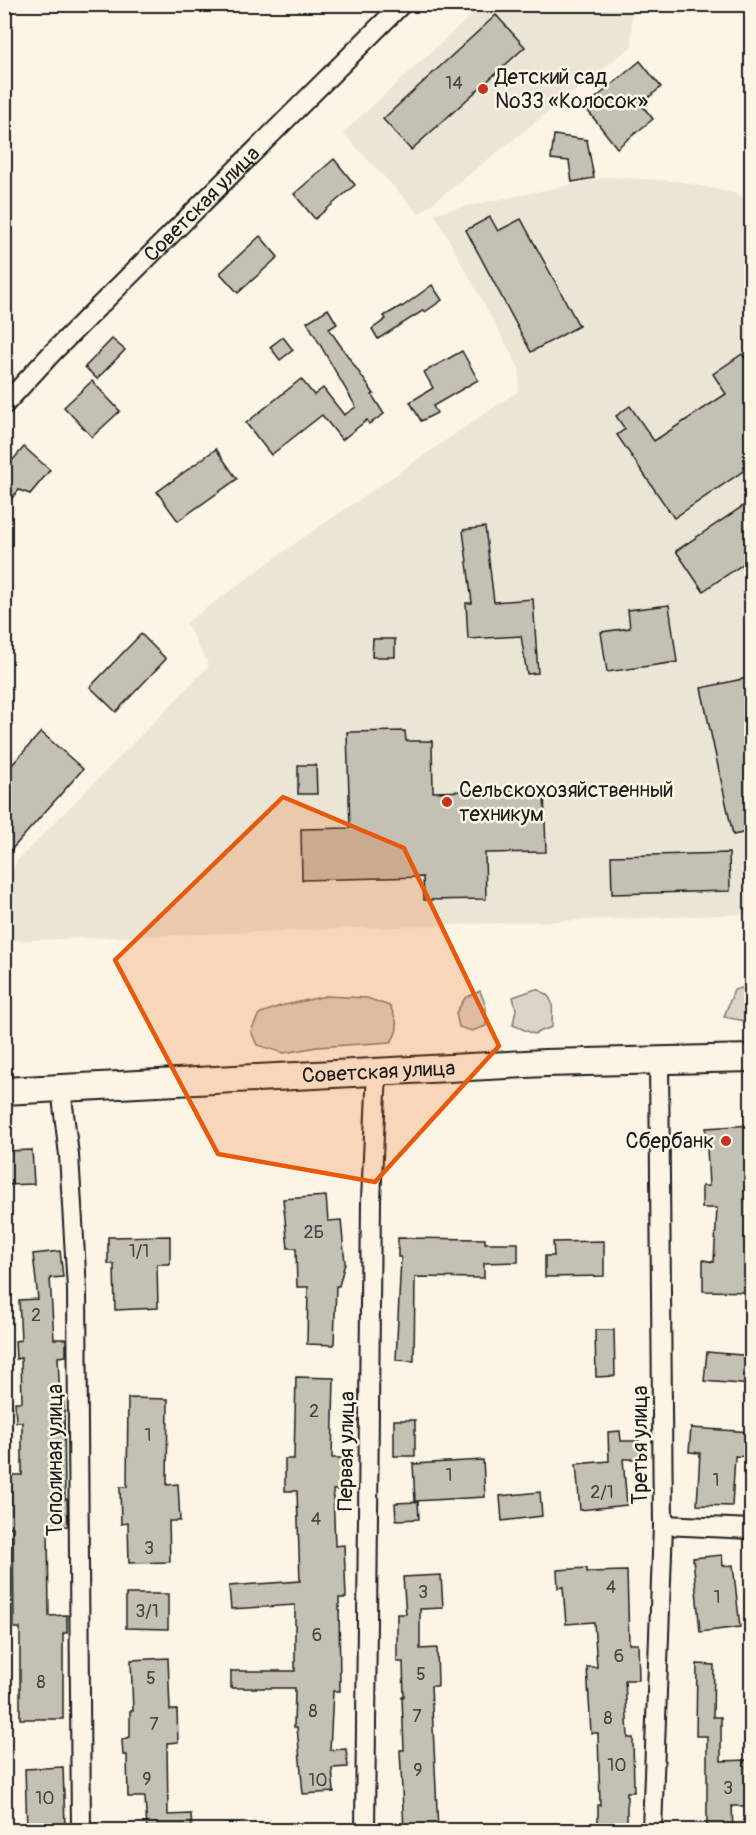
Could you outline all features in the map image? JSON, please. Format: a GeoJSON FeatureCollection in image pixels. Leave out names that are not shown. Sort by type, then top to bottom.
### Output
{"type":"FeatureCollection","features":[{"type":"Feature","properties":{"kind":"main road","name":"Советская улица"},"geometry":{"type":"LineString","coordinates":[[4,1091],[545,1063],[752,1058]]}},
{"type":"Feature","properties":{"kind":"street","name":"Советская улица"},"geometry":{"type":"LineString","coordinates":[[4,405],[52,352],[402,4]]}},
{"type":"Feature","properties":{"kind":"street","name":"Третья улица"},"geometry":{"type":"LineString","coordinates":[[652,1830],[663,1526],[659,1060]]}},
{"type":"Feature","properties":{"kind":"street","name":"Первая улица"},"geometry":{"type":"LineString","coordinates":[[365,1830],[371,1200],[377,1071]]}},
{"type":"Feature","properties":{"kind":"street","name":"Тополиная улица"},"geometry":{"type":"LineString","coordinates":[[61,1089],[69,1155],[77,1289],[81,1830]]}},
{"type":"Feature","properties":{"kind":"street"},"geometry":{"type":"LineString","coordinates":[[663,1526],[752,1529]]}},
{"type":"Feature","properties":{"kind":"highlighted area"},"geometry":{"type":"Polygon","coordinates":[[[283,797],[404,848],[499,1046],[375,1182],[218,1154],[115,960],[283,797]]]}},
{"type":"Feature","properties":{"kind":"shaded area","name":"Детский сад №33 «Колосок»"},"geometry":{"type":"Polygon","coordinates":[[[482,5],[631,5],[632,46],[419,214],[343,133],[482,5]]]}},
{"type":"Feature","properties":{"kind":"shaded area"},"geometry":{"type":"Polygon","coordinates":[[[608,177],[677,181],[738,194],[749,203],[752,209],[751,914],[5,941],[5,888],[17,861],[209,666],[186,623],[300,540],[518,391],[520,370],[434,213],[608,177]]]}},
{"type":"Feature","properties":{"kind":"shaded area"},"geometry":{"type":"Polygon","coordinates":[[[751,985],[751,1022],[724,1017],[734,990],[751,985]]]}},
{"type":"Feature","properties":{"kind":"shaded area"},"geometry":{"type":"Polygon","coordinates":[[[536,989],[550,999],[552,1027],[534,1034],[513,1025],[516,1009],[513,997],[536,989]]]}},
{"type":"Feature","properties":{"kind":"shaded area"},"geometry":{"type":"Polygon","coordinates":[[[480,991],[486,1007],[486,1026],[472,1031],[459,1027],[456,1013],[465,998],[480,991]]]}},
{"type":"Feature","properties":{"kind":"shaded area"},"geometry":{"type":"Polygon","coordinates":[[[326,996],[367,998],[390,1006],[397,1024],[391,1042],[317,1047],[284,1053],[257,1045],[251,1031],[259,1014],[280,1006],[326,996]]]}},
{"type":"Feature","properties":{"kind":"building"},"geometry":{"type":"Polygon","coordinates":[[[496,15],[525,47],[411,150],[383,119],[496,15]]]}},
{"type":"Feature","properties":{"kind":"building"},"geometry":{"type":"Polygon","coordinates":[[[640,61],[661,87],[641,104],[653,119],[617,148],[585,107],[640,61]]]}},
{"type":"Feature","properties":{"kind":"building"},"geometry":{"type":"Polygon","coordinates":[[[554,135],[587,140],[594,178],[572,182],[569,161],[551,159],[554,135]]]}},
{"type":"Feature","properties":{"kind":"building"},"geometry":{"type":"Polygon","coordinates":[[[334,159],[355,185],[315,219],[294,194],[334,159]]]}},
{"type":"Feature","properties":{"kind":"building"},"geometry":{"type":"Polygon","coordinates":[[[490,217],[498,231],[521,219],[579,326],[531,352],[466,230],[490,217]]]}},
{"type":"Feature","properties":{"kind":"building"},"geometry":{"type":"Polygon","coordinates":[[[260,236],[278,257],[238,293],[220,273],[260,236]]]}},
{"type":"Feature","properties":{"kind":"building"},"geometry":{"type":"Polygon","coordinates":[[[432,285],[442,300],[378,339],[372,329],[386,319],[384,316],[402,307],[432,285]]]}},
{"type":"Feature","properties":{"kind":"building"},"geometry":{"type":"Polygon","coordinates":[[[328,309],[337,324],[329,329],[374,394],[372,395],[384,414],[369,424],[367,420],[342,440],[322,415],[271,455],[246,423],[301,379],[314,395],[323,388],[344,415],[356,407],[307,322],[328,309]]]}},
{"type":"Feature","properties":{"kind":"building"},"geometry":{"type":"Polygon","coordinates":[[[283,337],[293,350],[280,360],[270,347],[283,337]]]}},
{"type":"Feature","properties":{"kind":"building"},"geometry":{"type":"Polygon","coordinates":[[[112,339],[125,350],[97,379],[85,367],[112,339]]]}},
{"type":"Feature","properties":{"kind":"building"},"geometry":{"type":"Polygon","coordinates":[[[462,351],[478,380],[433,406],[437,413],[421,421],[410,402],[433,388],[424,372],[462,351]]]}},
{"type":"Feature","properties":{"kind":"building"},"geometry":{"type":"Polygon","coordinates":[[[742,354],[752,367],[752,465],[674,518],[617,435],[625,429],[616,416],[630,406],[654,441],[726,394],[713,374],[742,354]]]}},
{"type":"Feature","properties":{"kind":"building"},"geometry":{"type":"Polygon","coordinates":[[[92,381],[120,411],[92,437],[64,407],[92,381]]]}},
{"type":"Feature","properties":{"kind":"building"},"geometry":{"type":"Polygon","coordinates":[[[24,447],[50,470],[30,494],[19,490],[4,507],[4,470],[24,447]]]}},
{"type":"Feature","properties":{"kind":"building"},"geometry":{"type":"Polygon","coordinates":[[[216,449],[237,479],[178,521],[157,492],[216,449]]]}},
{"type":"Feature","properties":{"kind":"building"},"geometry":{"type":"Polygon","coordinates":[[[752,500],[752,558],[703,591],[676,551],[752,500]]]}},
{"type":"Feature","properties":{"kind":"building"},"geometry":{"type":"Polygon","coordinates":[[[485,527],[494,602],[533,599],[538,673],[527,674],[521,636],[468,639],[466,603],[472,603],[463,530],[485,527]]]}},
{"type":"Feature","properties":{"kind":"building"},"geometry":{"type":"Polygon","coordinates":[[[669,605],[677,662],[607,672],[601,632],[630,628],[628,610],[669,605]]]}},
{"type":"Feature","properties":{"kind":"building"},"geometry":{"type":"Polygon","coordinates":[[[141,634],[166,659],[116,712],[90,687],[141,634]]]}},
{"type":"Feature","properties":{"kind":"building"},"geometry":{"type":"Polygon","coordinates":[[[373,639],[395,639],[395,657],[372,657],[373,639]]]}},
{"type":"Feature","properties":{"kind":"building"},"geometry":{"type":"Polygon","coordinates":[[[747,678],[752,696],[752,831],[733,835],[701,688],[747,678]]]}},
{"type":"Feature","properties":{"kind":"building","name":"Сельскохозяйственный техникум"},"geometry":{"type":"Polygon","coordinates":[[[405,731],[406,741],[432,741],[433,792],[544,789],[546,852],[485,853],[486,899],[424,900],[423,877],[302,880],[301,829],[350,828],[347,732],[405,731]]]}},
{"type":"Feature","properties":{"kind":"building"},"geometry":{"type":"Polygon","coordinates":[[[41,732],[83,769],[4,858],[4,774],[41,732]]]}},
{"type":"Feature","properties":{"kind":"building"},"geometry":{"type":"Polygon","coordinates":[[[298,765],[316,765],[317,794],[298,794],[298,765]]]}},
{"type":"Feature","properties":{"kind":"building"},"geometry":{"type":"Polygon","coordinates":[[[729,853],[730,891],[612,894],[611,856],[729,853]]]}},
{"type":"Feature","properties":{"kind":"building"},"geometry":{"type":"Polygon","coordinates":[[[752,1125],[752,1292],[703,1291],[703,1260],[714,1262],[717,1208],[702,1208],[702,1186],[709,1186],[706,1128],[752,1125]]]}},
{"type":"Feature","properties":{"kind":"building"},"geometry":{"type":"Polygon","coordinates":[[[32,1150],[34,1184],[4,1185],[4,1151],[32,1150]]]}},
{"type":"Feature","properties":{"kind":"building"},"geometry":{"type":"Polygon","coordinates":[[[326,1196],[328,1221],[341,1220],[345,1263],[339,1286],[336,1286],[334,1345],[307,1344],[308,1287],[297,1287],[296,1248],[288,1248],[283,1199],[326,1196]]]}},
{"type":"Feature","properties":{"kind":"building"},"geometry":{"type":"Polygon","coordinates":[[[170,1236],[170,1264],[157,1264],[158,1308],[115,1310],[114,1264],[108,1264],[108,1237],[170,1236]]]}},
{"type":"Feature","properties":{"kind":"building"},"geometry":{"type":"Polygon","coordinates":[[[398,1238],[485,1239],[485,1243],[518,1243],[518,1262],[484,1263],[484,1278],[415,1277],[414,1361],[396,1360],[401,1257],[398,1257],[398,1238]]]}},
{"type":"Feature","properties":{"kind":"building"},"geometry":{"type":"Polygon","coordinates":[[[604,1241],[604,1276],[545,1277],[545,1256],[554,1256],[553,1242],[604,1241]]]}},
{"type":"Feature","properties":{"kind":"building"},"geometry":{"type":"Polygon","coordinates":[[[60,1251],[63,1277],[50,1278],[54,1339],[66,1339],[66,1356],[58,1357],[60,1402],[64,1402],[65,1499],[67,1499],[68,1526],[48,1527],[49,1616],[67,1615],[67,1633],[63,1633],[63,1719],[20,1719],[20,1628],[14,1628],[13,1527],[7,1527],[8,1475],[22,1475],[22,1422],[16,1422],[15,1402],[22,1402],[21,1358],[16,1359],[15,1341],[21,1340],[19,1300],[38,1299],[33,1254],[60,1251]]]}},
{"type":"Feature","properties":{"kind":"building"},"geometry":{"type":"Polygon","coordinates":[[[595,1330],[614,1330],[615,1376],[596,1377],[595,1330]]]}},
{"type":"Feature","properties":{"kind":"building"},"geometry":{"type":"Polygon","coordinates":[[[707,1352],[752,1356],[752,1385],[704,1381],[707,1352]]]}},
{"type":"Feature","properties":{"kind":"building"},"geometry":{"type":"Polygon","coordinates":[[[296,1377],[334,1378],[332,1458],[346,1458],[347,1490],[333,1490],[335,1546],[344,1545],[346,1598],[339,1598],[340,1691],[333,1691],[330,1750],[346,1749],[348,1767],[332,1768],[334,1792],[303,1794],[297,1727],[294,1727],[295,1688],[231,1688],[231,1671],[295,1671],[295,1605],[231,1609],[229,1586],[300,1581],[297,1491],[285,1491],[285,1459],[294,1459],[296,1377]]]}},
{"type":"Feature","properties":{"kind":"building"},"geometry":{"type":"Polygon","coordinates":[[[128,1398],[168,1399],[167,1485],[178,1484],[180,1521],[169,1521],[170,1562],[129,1563],[128,1523],[121,1524],[120,1487],[127,1487],[128,1398]]]}},
{"type":"Feature","properties":{"kind":"building"},"geometry":{"type":"Polygon","coordinates":[[[394,1420],[415,1420],[415,1456],[394,1456],[394,1420]]]}},
{"type":"Feature","properties":{"kind":"building"},"geometry":{"type":"Polygon","coordinates":[[[691,1428],[752,1432],[750,1457],[735,1456],[732,1506],[697,1505],[700,1453],[689,1452],[691,1428]]]}},
{"type":"Feature","properties":{"kind":"building"},"geometry":{"type":"Polygon","coordinates":[[[620,1431],[621,1441],[639,1441],[639,1459],[623,1459],[627,1505],[580,1510],[576,1464],[609,1461],[608,1432],[620,1431]]]}},
{"type":"Feature","properties":{"kind":"building"},"geometry":{"type":"Polygon","coordinates":[[[483,1460],[485,1497],[415,1501],[413,1464],[483,1460]]]}},
{"type":"Feature","properties":{"kind":"building"},"geometry":{"type":"Polygon","coordinates":[[[540,1492],[542,1516],[502,1521],[500,1496],[540,1492]]]}},
{"type":"Feature","properties":{"kind":"building"},"geometry":{"type":"Polygon","coordinates":[[[418,1502],[419,1519],[396,1520],[395,1503],[418,1502]]]}},
{"type":"Feature","properties":{"kind":"building"},"geometry":{"type":"Polygon","coordinates":[[[722,1555],[723,1566],[733,1565],[740,1627],[700,1632],[693,1558],[722,1555]]]}},
{"type":"Feature","properties":{"kind":"building"},"geometry":{"type":"Polygon","coordinates":[[[587,1568],[587,1572],[627,1571],[629,1644],[638,1644],[639,1680],[625,1680],[628,1738],[633,1738],[634,1792],[627,1792],[627,1830],[598,1830],[598,1805],[600,1805],[598,1733],[591,1733],[587,1667],[597,1667],[594,1622],[566,1624],[563,1587],[558,1588],[557,1570],[587,1568]]]}},
{"type":"Feature","properties":{"kind":"building"},"geometry":{"type":"Polygon","coordinates":[[[441,1575],[443,1608],[420,1609],[420,1649],[437,1648],[438,1686],[431,1686],[438,1830],[404,1830],[400,1750],[404,1750],[403,1662],[397,1662],[397,1614],[406,1614],[403,1577],[441,1575]]]}},
{"type":"Feature","properties":{"kind":"building"},"geometry":{"type":"Polygon","coordinates":[[[126,1594],[168,1594],[168,1629],[126,1628],[126,1594]]]}},
{"type":"Feature","properties":{"kind":"building"},"geometry":{"type":"Polygon","coordinates":[[[168,1658],[170,1710],[177,1710],[178,1742],[167,1743],[168,1815],[191,1814],[192,1830],[147,1830],[145,1797],[128,1797],[127,1755],[123,1755],[122,1740],[130,1737],[130,1711],[133,1711],[131,1660],[168,1658]]]}},
{"type":"Feature","properties":{"kind":"building"},"geometry":{"type":"Polygon","coordinates":[[[697,1664],[714,1665],[713,1717],[721,1717],[721,1761],[749,1760],[750,1806],[732,1806],[733,1830],[707,1830],[707,1736],[696,1736],[697,1664]]]}},
{"type":"Feature","properties":{"kind":"building"},"geometry":{"type":"Polygon","coordinates":[[[63,1767],[65,1827],[27,1829],[25,1769],[63,1767]]]}},
{"type":"Feature","properties":{"kind":"place","name":"Детский сад №33 «Колосок»"},"geometry":{"type":"Point","coordinates":[483,89]}},
{"type":"Feature","properties":{"kind":"place","name":"Сельскохозяйственный техникум"},"geometry":{"type":"Point","coordinates":[447,802]}},
{"type":"Feature","properties":{"kind":"place","name":"Сбербанк"},"geometry":{"type":"Point","coordinates":[726,1141]}}]}
